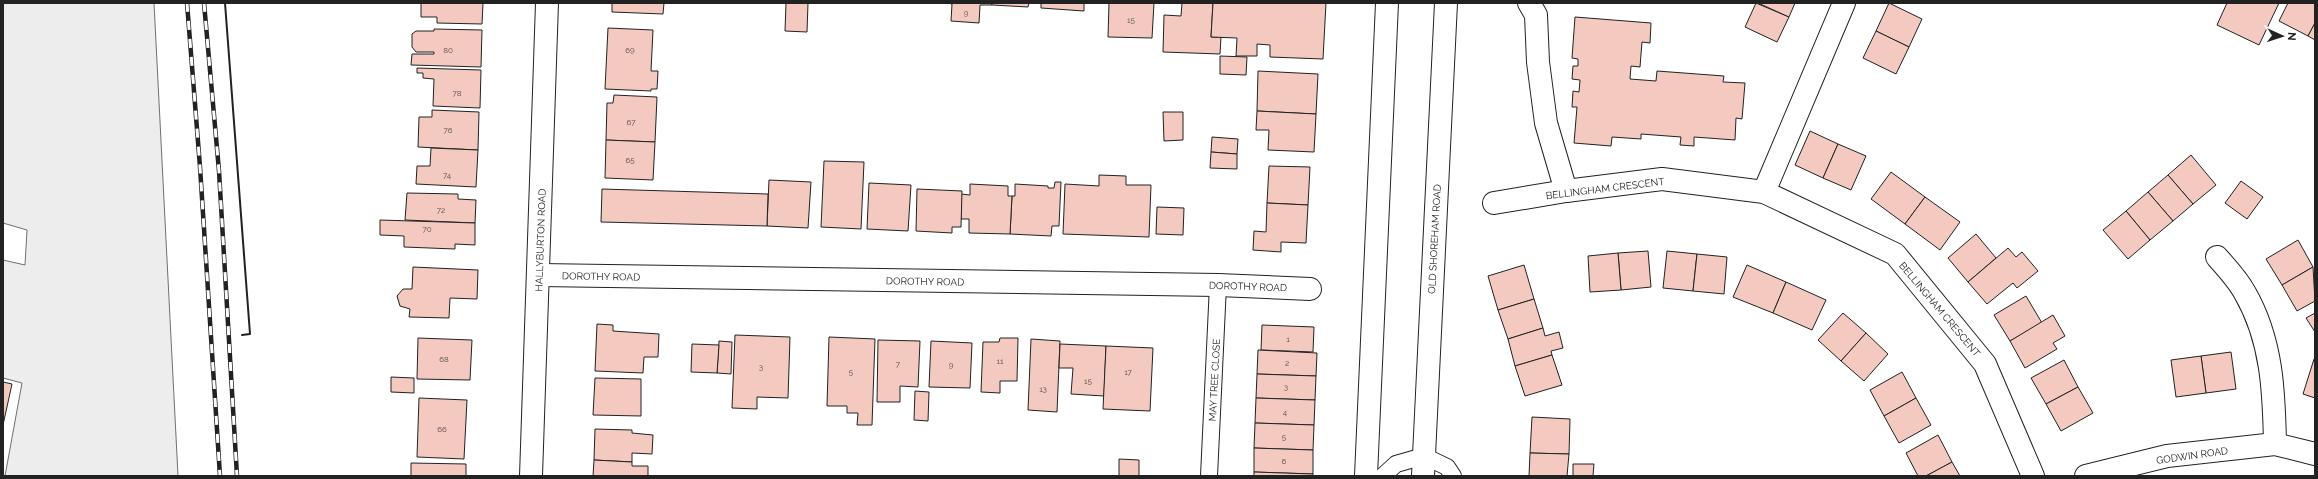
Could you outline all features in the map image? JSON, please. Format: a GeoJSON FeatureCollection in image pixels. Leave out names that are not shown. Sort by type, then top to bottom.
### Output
{"type":"FeatureCollection","features":[{"type":"Feature","properties":{"kind":"street","name":"HALLYBURTON ROAD"},"geometry":{"type":"LineString","coordinates":[[531,476],[539,275],[547,3]]}},
{"type":"Feature","properties":{"kind":"street"},"geometry":{"type":"LineString","coordinates":[[1366,476],[1387,3]]}},
{"type":"Feature","properties":{"kind":"street","name":"OLD SHOREHAM ROAD"},"geometry":{"type":"LineString","coordinates":[[1424,466],[1446,3]]}},
{"type":"Feature","properties":{"kind":"street"},"geometry":{"type":"LineString","coordinates":[[1529,3],[1536,15],[1538,62],[1546,123],[1566,191]]}},
{"type":"Feature","properties":{"kind":"street"},"geometry":{"type":"LineString","coordinates":[[1764,192],[1844,3]]}},
{"type":"Feature","properties":{"kind":"street","name":"BELLINGHAM CRESCENT"},"geometry":{"type":"LineString","coordinates":[[1494,204],[1566,191],[1662,179],[1764,192],[1895,254],[1985,364],[2033,476]]}},
{"type":"Feature","properties":{"kind":"street"},"geometry":{"type":"LineString","coordinates":[[2218,257],[2245,292],[2265,336],[2274,396],[2275,444]]}},
{"type":"Feature","properties":{"kind":"street","name":"DOROTHY ROAD"},"geometry":{"type":"LineString","coordinates":[[539,275],[1218,285],[1310,289]]}},
{"type":"Feature","properties":{"kind":"street","name":"GODWIN ROAD"},"geometry":{"type":"LineString","coordinates":[[2086,476],[2167,456],[2275,444],[2315,454]]}},
{"type":"Feature","properties":{"kind":"lane","name":"MAY TREE CLOSE"},"geometry":{"type":"LineString","coordinates":[[1209,476],[1218,285]]}},
{"type":"Feature","properties":{"kind":"lane"},"geometry":{"type":"LineString","coordinates":[[1383,476],[1396,464],[1447,467],[1453,476]]}},
{"type":"Feature","properties":{"kind":"shaded area"},"geometry":{"type":"Polygon","coordinates":[[[3,3],[154,3],[178,476],[5,476],[22,383],[3,378],[3,260],[25,265],[27,230],[3,223],[3,3]]]}},
{"type":"Feature","properties":{"kind":"building"},"geometry":{"type":"Polygon","coordinates":[[[421,3],[483,3],[482,24],[437,23],[437,17],[421,17],[421,3]]]}},
{"type":"Feature","properties":{"kind":"building"},"geometry":{"type":"Polygon","coordinates":[[[612,3],[664,3],[663,14],[612,12],[612,3]]]}},
{"type":"Feature","properties":{"kind":"building"},"geometry":{"type":"Polygon","coordinates":[[[786,3],[808,3],[807,32],[785,31],[786,3]]]}},
{"type":"Feature","properties":{"kind":"building"},"geometry":{"type":"Polygon","coordinates":[[[947,3],[992,3],[992,5],[980,5],[979,23],[951,21],[952,4],[947,3]]]}},
{"type":"Feature","properties":{"kind":"building"},"geometry":{"type":"Polygon","coordinates":[[[992,3],[1029,3],[1028,7],[992,5],[992,3]]]}},
{"type":"Feature","properties":{"kind":"building"},"geometry":{"type":"Polygon","coordinates":[[[1041,3],[1084,3],[1084,11],[1041,8],[1041,3]]]}},
{"type":"Feature","properties":{"kind":"building"},"geometry":{"type":"Polygon","coordinates":[[[1109,3],[1154,3],[1152,38],[1108,37],[1109,3]]]}},
{"type":"Feature","properties":{"kind":"building"},"geometry":{"type":"Polygon","coordinates":[[[1182,3],[1213,3],[1211,37],[1221,37],[1220,54],[1163,52],[1164,15],[1181,16],[1182,3]]]}},
{"type":"Feature","properties":{"kind":"building"},"geometry":{"type":"Polygon","coordinates":[[[1213,3],[1326,3],[1323,59],[1270,57],[1270,45],[1257,44],[1257,56],[1236,56],[1237,38],[1211,37],[1213,3]]]}},
{"type":"Feature","properties":{"kind":"building"},"geometry":{"type":"Polygon","coordinates":[[[1756,3],[1789,17],[1777,42],[1745,27],[1756,3]]]}},
{"type":"Feature","properties":{"kind":"building"},"geometry":{"type":"Polygon","coordinates":[[[1758,3],[1795,3],[1789,17],[1758,3]]]}},
{"type":"Feature","properties":{"kind":"building"},"geometry":{"type":"Polygon","coordinates":[[[1889,3],[1922,19],[1909,47],[1876,31],[1889,3]]]}},
{"type":"Feature","properties":{"kind":"building"},"geometry":{"type":"Polygon","coordinates":[[[2227,3],[2279,3],[2259,45],[2217,25],[2227,3]]]}},
{"type":"Feature","properties":{"kind":"building"},"geometry":{"type":"Polygon","coordinates":[[[2288,3],[2315,3],[2315,23],[2308,36],[2279,21],[2288,3]]]}},
{"type":"Feature","properties":{"kind":"building"},"geometry":{"type":"Polygon","coordinates":[[[1575,17],[1651,23],[1650,43],[1642,42],[1640,67],[1631,66],[1630,79],[1656,81],[1657,71],[1724,76],[1723,82],[1745,83],[1742,119],[1736,118],[1735,140],[1694,137],[1694,146],[1680,145],[1681,137],[1641,134],[1641,139],[1612,137],[1611,146],[1574,143],[1577,107],[1572,107],[1573,91],[1579,92],[1580,80],[1572,79],[1573,66],[1578,66],[1578,59],[1572,58],[1575,17]]]}},
{"type":"Feature","properties":{"kind":"building"},"geometry":{"type":"Polygon","coordinates":[[[2315,23],[2315,40],[2308,36],[2315,23]]]}},
{"type":"Feature","properties":{"kind":"building"},"geometry":{"type":"Polygon","coordinates":[[[608,28],[653,30],[651,71],[658,71],[657,89],[651,89],[651,91],[605,89],[608,28]]]}},
{"type":"Feature","properties":{"kind":"building"},"geometry":{"type":"Polygon","coordinates":[[[434,29],[482,30],[481,67],[411,65],[412,54],[434,54],[434,52],[416,52],[412,47],[412,34],[416,31],[434,31],[434,29]]]}},
{"type":"Feature","properties":{"kind":"building"},"geometry":{"type":"Polygon","coordinates":[[[1876,31],[1909,47],[1896,74],[1863,58],[1876,31]]]}},
{"type":"Feature","properties":{"kind":"building"},"geometry":{"type":"Polygon","coordinates":[[[1220,56],[1247,57],[1246,75],[1220,74],[1220,56]]]}},
{"type":"Feature","properties":{"kind":"building"},"geometry":{"type":"Polygon","coordinates":[[[417,68],[481,70],[480,108],[433,106],[434,79],[423,78],[423,73],[417,73],[417,68]]]}},
{"type":"Feature","properties":{"kind":"building"},"geometry":{"type":"Polygon","coordinates":[[[1258,71],[1318,74],[1316,114],[1257,111],[1258,71]]]}},
{"type":"Feature","properties":{"kind":"building"},"geometry":{"type":"Polygon","coordinates":[[[614,95],[657,97],[655,142],[606,140],[607,103],[613,103],[614,95]]]}},
{"type":"Feature","properties":{"kind":"building"},"geometry":{"type":"Polygon","coordinates":[[[432,110],[479,112],[478,150],[418,147],[419,117],[432,117],[432,110]]]}},
{"type":"Feature","properties":{"kind":"building"},"geometry":{"type":"Polygon","coordinates":[[[1257,111],[1316,114],[1314,152],[1268,150],[1269,130],[1256,130],[1257,111]]]}},
{"type":"Feature","properties":{"kind":"building"},"geometry":{"type":"Polygon","coordinates":[[[1163,112],[1183,112],[1183,140],[1164,141],[1163,112]]]}},
{"type":"Feature","properties":{"kind":"building"},"geometry":{"type":"Polygon","coordinates":[[[1810,131],[1838,144],[1823,178],[1795,165],[1810,131]]]}},
{"type":"Feature","properties":{"kind":"building"},"geometry":{"type":"Polygon","coordinates":[[[1212,137],[1238,139],[1237,154],[1211,152],[1212,137]]]}},
{"type":"Feature","properties":{"kind":"building"},"geometry":{"type":"Polygon","coordinates":[[[606,140],[655,142],[653,180],[605,178],[606,140]]]}},
{"type":"Feature","properties":{"kind":"building"},"geometry":{"type":"Polygon","coordinates":[[[1838,144],[1866,156],[1851,190],[1823,178],[1838,144]]]}},
{"type":"Feature","properties":{"kind":"building"},"geometry":{"type":"Polygon","coordinates":[[[431,148],[478,150],[476,187],[416,184],[417,166],[430,166],[431,148]]]}},
{"type":"Feature","properties":{"kind":"building"},"geometry":{"type":"Polygon","coordinates":[[[1211,152],[1237,154],[1237,169],[1210,168],[1211,152]]]}},
{"type":"Feature","properties":{"kind":"building"},"geometry":{"type":"Polygon","coordinates":[[[2191,155],[2216,185],[2193,204],[2168,175],[2191,155]]]}},
{"type":"Feature","properties":{"kind":"building"},"geometry":{"type":"Polygon","coordinates":[[[824,161],[864,162],[861,229],[821,227],[824,161]]]}},
{"type":"Feature","properties":{"kind":"building"},"geometry":{"type":"Polygon","coordinates":[[[1269,166],[1310,167],[1308,205],[1267,203],[1269,166]]]}},
{"type":"Feature","properties":{"kind":"building"},"geometry":{"type":"Polygon","coordinates":[[[1891,172],[1925,197],[1905,224],[1871,199],[1891,172]]]}},
{"type":"Feature","properties":{"kind":"building"},"geometry":{"type":"Polygon","coordinates":[[[1099,175],[1126,176],[1126,185],[1151,185],[1149,237],[1063,234],[1065,184],[1099,186],[1099,175]]]}},
{"type":"Feature","properties":{"kind":"building"},"geometry":{"type":"Polygon","coordinates":[[[2168,175],[2193,204],[2173,221],[2148,192],[2168,175]]]}},
{"type":"Feature","properties":{"kind":"building"},"geometry":{"type":"Polygon","coordinates":[[[769,180],[811,182],[808,228],[767,226],[769,180]]]}},
{"type":"Feature","properties":{"kind":"building"},"geometry":{"type":"Polygon","coordinates":[[[2241,181],[2263,197],[2247,219],[2225,203],[2241,181]]]}},
{"type":"Feature","properties":{"kind":"building"},"geometry":{"type":"Polygon","coordinates":[[[1055,182],[1061,182],[1059,226],[1052,226],[1051,236],[1010,234],[1012,196],[1015,196],[1015,184],[1048,186],[1048,188],[1054,188],[1055,182]]]}},
{"type":"Feature","properties":{"kind":"building"},"geometry":{"type":"Polygon","coordinates":[[[869,183],[911,185],[908,231],[867,229],[869,183]]]}},
{"type":"Feature","properties":{"kind":"building"},"geometry":{"type":"Polygon","coordinates":[[[970,184],[1008,186],[1008,196],[1012,196],[1010,234],[969,233],[969,219],[961,219],[961,194],[970,195],[970,184]]]}},
{"type":"Feature","properties":{"kind":"building"},"geometry":{"type":"Polygon","coordinates":[[[602,189],[768,194],[767,226],[601,222],[602,189]]]}},
{"type":"Feature","properties":{"kind":"building"},"geometry":{"type":"Polygon","coordinates":[[[917,189],[962,191],[961,227],[952,227],[952,233],[916,231],[917,189]]]}},
{"type":"Feature","properties":{"kind":"building"},"geometry":{"type":"Polygon","coordinates":[[[2148,192],[2173,221],[2150,240],[2126,211],[2148,192]]]}},
{"type":"Feature","properties":{"kind":"building"},"geometry":{"type":"Polygon","coordinates":[[[407,193],[458,194],[458,199],[476,200],[475,223],[405,220],[407,193]]]}},
{"type":"Feature","properties":{"kind":"building"},"geometry":{"type":"Polygon","coordinates":[[[1925,197],[1960,222],[1940,250],[1905,224],[1925,197]]]}},
{"type":"Feature","properties":{"kind":"building"},"geometry":{"type":"Polygon","coordinates":[[[1267,203],[1308,205],[1306,243],[1281,242],[1281,252],[1253,250],[1254,231],[1266,232],[1267,203]]]}},
{"type":"Feature","properties":{"kind":"building"},"geometry":{"type":"Polygon","coordinates":[[[1157,207],[1184,208],[1183,235],[1156,234],[1157,207]]]}},
{"type":"Feature","properties":{"kind":"building"},"geometry":{"type":"Polygon","coordinates":[[[2126,211],[2150,240],[2128,259],[2103,230],[2126,211]]]}},
{"type":"Feature","properties":{"kind":"building"},"geometry":{"type":"Polygon","coordinates":[[[380,220],[475,223],[475,245],[455,244],[455,249],[404,247],[404,236],[380,235],[380,220]]]}},
{"type":"Feature","properties":{"kind":"building"},"geometry":{"type":"Polygon","coordinates":[[[1976,234],[1996,258],[1968,282],[1948,258],[1976,234]]]}},
{"type":"Feature","properties":{"kind":"building"},"geometry":{"type":"Polygon","coordinates":[[[2298,240],[2313,267],[2282,285],[2266,259],[2298,240]]]}},
{"type":"Feature","properties":{"kind":"building"},"geometry":{"type":"Polygon","coordinates":[[[2008,248],[2016,257],[2022,252],[2038,271],[2017,288],[2013,283],[1987,304],[1968,282],[2008,248]]]}},
{"type":"Feature","properties":{"kind":"building"},"geometry":{"type":"Polygon","coordinates":[[[1648,251],[1651,287],[1621,290],[1618,253],[1648,251]]]}},
{"type":"Feature","properties":{"kind":"building"},"geometry":{"type":"Polygon","coordinates":[[[1667,251],[1697,254],[1693,291],[1663,288],[1667,251]]]}},
{"type":"Feature","properties":{"kind":"building"},"geometry":{"type":"Polygon","coordinates":[[[1618,253],[1621,290],[1590,292],[1588,256],[1618,253]]]}},
{"type":"Feature","properties":{"kind":"building"},"geometry":{"type":"Polygon","coordinates":[[[1697,254],[1727,257],[1724,294],[1693,291],[1697,254]]]}},
{"type":"Feature","properties":{"kind":"building"},"geometry":{"type":"Polygon","coordinates":[[[1524,265],[1534,299],[1498,310],[1488,276],[1524,265]]]}},
{"type":"Feature","properties":{"kind":"building"},"geometry":{"type":"Polygon","coordinates":[[[1747,265],[1786,282],[1773,313],[1733,297],[1747,265]]]}},
{"type":"Feature","properties":{"kind":"building"},"geometry":{"type":"Polygon","coordinates":[[[413,267],[478,270],[477,299],[450,298],[449,318],[409,317],[410,309],[400,306],[397,296],[403,289],[412,289],[413,267]]]}},
{"type":"Feature","properties":{"kind":"building"},"geometry":{"type":"Polygon","coordinates":[[[2313,267],[2315,301],[2297,311],[2282,285],[2313,267]]]}},
{"type":"Feature","properties":{"kind":"building"},"geometry":{"type":"Polygon","coordinates":[[[1786,282],[1826,300],[1812,330],[1773,313],[1786,282]]]}},
{"type":"Feature","properties":{"kind":"building"},"geometry":{"type":"Polygon","coordinates":[[[2026,296],[2042,323],[2010,341],[1994,315],[2026,296]]]}},
{"type":"Feature","properties":{"kind":"building"},"geometry":{"type":"Polygon","coordinates":[[[1534,299],[1543,328],[1508,339],[1498,310],[1534,299]]]}},
{"type":"Feature","properties":{"kind":"building"},"geometry":{"type":"Polygon","coordinates":[[[1843,313],[1866,333],[1841,361],[1818,340],[1843,313]]]}},
{"type":"Feature","properties":{"kind":"building"},"geometry":{"type":"Polygon","coordinates":[[[2315,313],[2315,332],[2306,318],[2315,313]]]}},
{"type":"Feature","properties":{"kind":"building"},"geometry":{"type":"Polygon","coordinates":[[[2053,315],[2065,336],[2053,343],[2057,349],[2025,368],[2010,341],[2053,315]]]}},
{"type":"Feature","properties":{"kind":"building"},"geometry":{"type":"Polygon","coordinates":[[[597,324],[613,325],[613,331],[659,334],[658,357],[644,357],[643,373],[595,371],[597,324]]]}},
{"type":"Feature","properties":{"kind":"building"},"geometry":{"type":"Polygon","coordinates":[[[1262,325],[1314,327],[1313,352],[1261,350],[1262,325]]]}},
{"type":"Feature","properties":{"kind":"building"},"geometry":{"type":"Polygon","coordinates":[[[1543,328],[1545,336],[1559,332],[1563,348],[1551,351],[1552,355],[1515,366],[1508,339],[1543,328]]]}},
{"type":"Feature","properties":{"kind":"building"},"geometry":{"type":"Polygon","coordinates":[[[1866,333],[1888,354],[1864,381],[1841,361],[1866,333]]]}},
{"type":"Feature","properties":{"kind":"building"},"geometry":{"type":"Polygon","coordinates":[[[735,335],[790,337],[788,398],[757,397],[757,409],[732,408],[735,335]]]}},
{"type":"Feature","properties":{"kind":"building"},"geometry":{"type":"Polygon","coordinates":[[[829,337],[875,339],[872,425],[857,425],[858,413],[847,413],[847,406],[827,406],[829,337]]]}},
{"type":"Feature","properties":{"kind":"building"},"geometry":{"type":"Polygon","coordinates":[[[418,338],[472,340],[470,380],[417,379],[418,338]]]}},
{"type":"Feature","properties":{"kind":"building"},"geometry":{"type":"Polygon","coordinates":[[[1000,338],[1018,338],[1017,381],[1000,381],[1000,393],[981,392],[983,342],[999,342],[1000,338]]]}},
{"type":"Feature","properties":{"kind":"building"},"geometry":{"type":"Polygon","coordinates":[[[1031,339],[1060,341],[1057,412],[1028,410],[1031,339]]]}},
{"type":"Feature","properties":{"kind":"building"},"geometry":{"type":"Polygon","coordinates":[[[878,340],[920,341],[918,387],[900,386],[900,402],[877,402],[878,340]]]}},
{"type":"Feature","properties":{"kind":"building"},"geometry":{"type":"Polygon","coordinates":[[[719,341],[732,342],[731,374],[717,373],[719,341]]]}},
{"type":"Feature","properties":{"kind":"building"},"geometry":{"type":"Polygon","coordinates":[[[931,341],[972,343],[970,388],[929,387],[931,341]]]}},
{"type":"Feature","properties":{"kind":"building"},"geometry":{"type":"Polygon","coordinates":[[[692,344],[719,345],[717,373],[691,372],[692,344]]]}},
{"type":"Feature","properties":{"kind":"building"},"geometry":{"type":"Polygon","coordinates":[[[1060,344],[1106,346],[1104,396],[1071,394],[1073,368],[1059,368],[1060,344]]]}},
{"type":"Feature","properties":{"kind":"building"},"geometry":{"type":"Polygon","coordinates":[[[1106,346],[1153,348],[1150,411],[1103,409],[1106,346]]]}},
{"type":"Feature","properties":{"kind":"building"},"geometry":{"type":"Polygon","coordinates":[[[1258,350],[1317,353],[1316,376],[1257,374],[1258,350]]]}},
{"type":"Feature","properties":{"kind":"building"},"geometry":{"type":"Polygon","coordinates":[[[2231,352],[2236,389],[2206,393],[2201,356],[2231,352]]]}},
{"type":"Feature","properties":{"kind":"building"},"geometry":{"type":"Polygon","coordinates":[[[1552,355],[1562,385],[1525,396],[1515,366],[1552,355]]]}},
{"type":"Feature","properties":{"kind":"building"},"geometry":{"type":"Polygon","coordinates":[[[2201,356],[2206,393],[2176,397],[2171,360],[2201,356]]]}},
{"type":"Feature","properties":{"kind":"building"},"geometry":{"type":"Polygon","coordinates":[[[2315,359],[2315,398],[2303,394],[2315,359]]]}},
{"type":"Feature","properties":{"kind":"building"},"geometry":{"type":"Polygon","coordinates":[[[2064,360],[2078,387],[2046,404],[2031,378],[2064,360]]]}},
{"type":"Feature","properties":{"kind":"building"},"geometry":{"type":"Polygon","coordinates":[[[1902,372],[1916,398],[1884,416],[1870,390],[1902,372]]]}},
{"type":"Feature","properties":{"kind":"building"},"geometry":{"type":"Polygon","coordinates":[[[1257,374],[1316,376],[1315,400],[1256,398],[1257,374]]]}},
{"type":"Feature","properties":{"kind":"building"},"geometry":{"type":"Polygon","coordinates":[[[391,377],[414,378],[414,393],[391,392],[391,377]]]}},
{"type":"Feature","properties":{"kind":"building"},"geometry":{"type":"Polygon","coordinates":[[[595,378],[641,379],[641,416],[593,415],[595,378]]]}},
{"type":"Feature","properties":{"kind":"building"},"geometry":{"type":"Polygon","coordinates":[[[3,382],[12,384],[3,425],[3,382]]]}},
{"type":"Feature","properties":{"kind":"building"},"geometry":{"type":"Polygon","coordinates":[[[2078,387],[2093,413],[2061,431],[2046,404],[2078,387]]]}},
{"type":"Feature","properties":{"kind":"building"},"geometry":{"type":"Polygon","coordinates":[[[915,391],[929,392],[928,421],[914,420],[915,391]]]}},
{"type":"Feature","properties":{"kind":"building"},"geometry":{"type":"Polygon","coordinates":[[[419,398],[467,400],[464,459],[417,457],[419,398]]]}},
{"type":"Feature","properties":{"kind":"building"},"geometry":{"type":"Polygon","coordinates":[[[1256,398],[1315,400],[1314,425],[1255,423],[1256,398]]]}},
{"type":"Feature","properties":{"kind":"building"},"geometry":{"type":"Polygon","coordinates":[[[1916,398],[1931,425],[1899,443],[1884,416],[1916,398]]]}},
{"type":"Feature","properties":{"kind":"building"},"geometry":{"type":"Polygon","coordinates":[[[1532,417],[1570,419],[1569,454],[1530,453],[1532,417]]]}},
{"type":"Feature","properties":{"kind":"building"},"geometry":{"type":"Polygon","coordinates":[[[1255,423],[1314,425],[1313,450],[1254,448],[1255,423]]]}},
{"type":"Feature","properties":{"kind":"building"},"geometry":{"type":"Polygon","coordinates":[[[595,429],[632,430],[632,433],[653,435],[652,454],[632,453],[632,462],[594,460],[595,429]]]}},
{"type":"Feature","properties":{"kind":"building"},"geometry":{"type":"Polygon","coordinates":[[[1938,435],[1952,462],[1926,476],[1918,476],[1906,453],[1938,435]]]}},
{"type":"Feature","properties":{"kind":"building"},"geometry":{"type":"Polygon","coordinates":[[[1254,448],[1313,450],[1313,474],[1254,472],[1254,448]]]}},
{"type":"Feature","properties":{"kind":"building"},"geometry":{"type":"Polygon","coordinates":[[[1530,453],[1569,454],[1567,476],[1529,476],[1530,453]]]}},
{"type":"Feature","properties":{"kind":"building"},"geometry":{"type":"Polygon","coordinates":[[[1119,459],[1139,460],[1139,476],[1119,476],[1119,459]]]}},
{"type":"Feature","properties":{"kind":"building"},"geometry":{"type":"Polygon","coordinates":[[[594,460],[632,462],[632,466],[648,466],[648,476],[593,476],[594,460]]]}},
{"type":"Feature","properties":{"kind":"building"},"geometry":{"type":"Polygon","coordinates":[[[1952,462],[1960,476],[1926,476],[1952,462]]]}},
{"type":"Feature","properties":{"kind":"building"},"geometry":{"type":"Polygon","coordinates":[[[411,463],[466,464],[466,476],[411,476],[411,463]]]}},
{"type":"Feature","properties":{"kind":"building"},"geometry":{"type":"Polygon","coordinates":[[[1573,464],[1594,464],[1593,476],[1573,476],[1573,464]]]}},
{"type":"Feature","properties":{"kind":"building"},"geometry":{"type":"Polygon","coordinates":[[[1254,472],[1313,474],[1313,476],[1254,476],[1254,472]]]}},
{"type":"Feature","properties":{"kind":"railway"},"geometry":{"type":"LineString","coordinates":[[187,3],[200,167],[220,476]]}},
{"type":"Feature","properties":{"kind":"railway"},"geometry":{"type":"LineString","coordinates":[[204,3],[219,171],[237,476]]}},
{"type":"Feature","properties":{"kind":"wall"},"geometry":{"type":"LineString","coordinates":[[225,3],[250,334],[242,335]]}}]}
